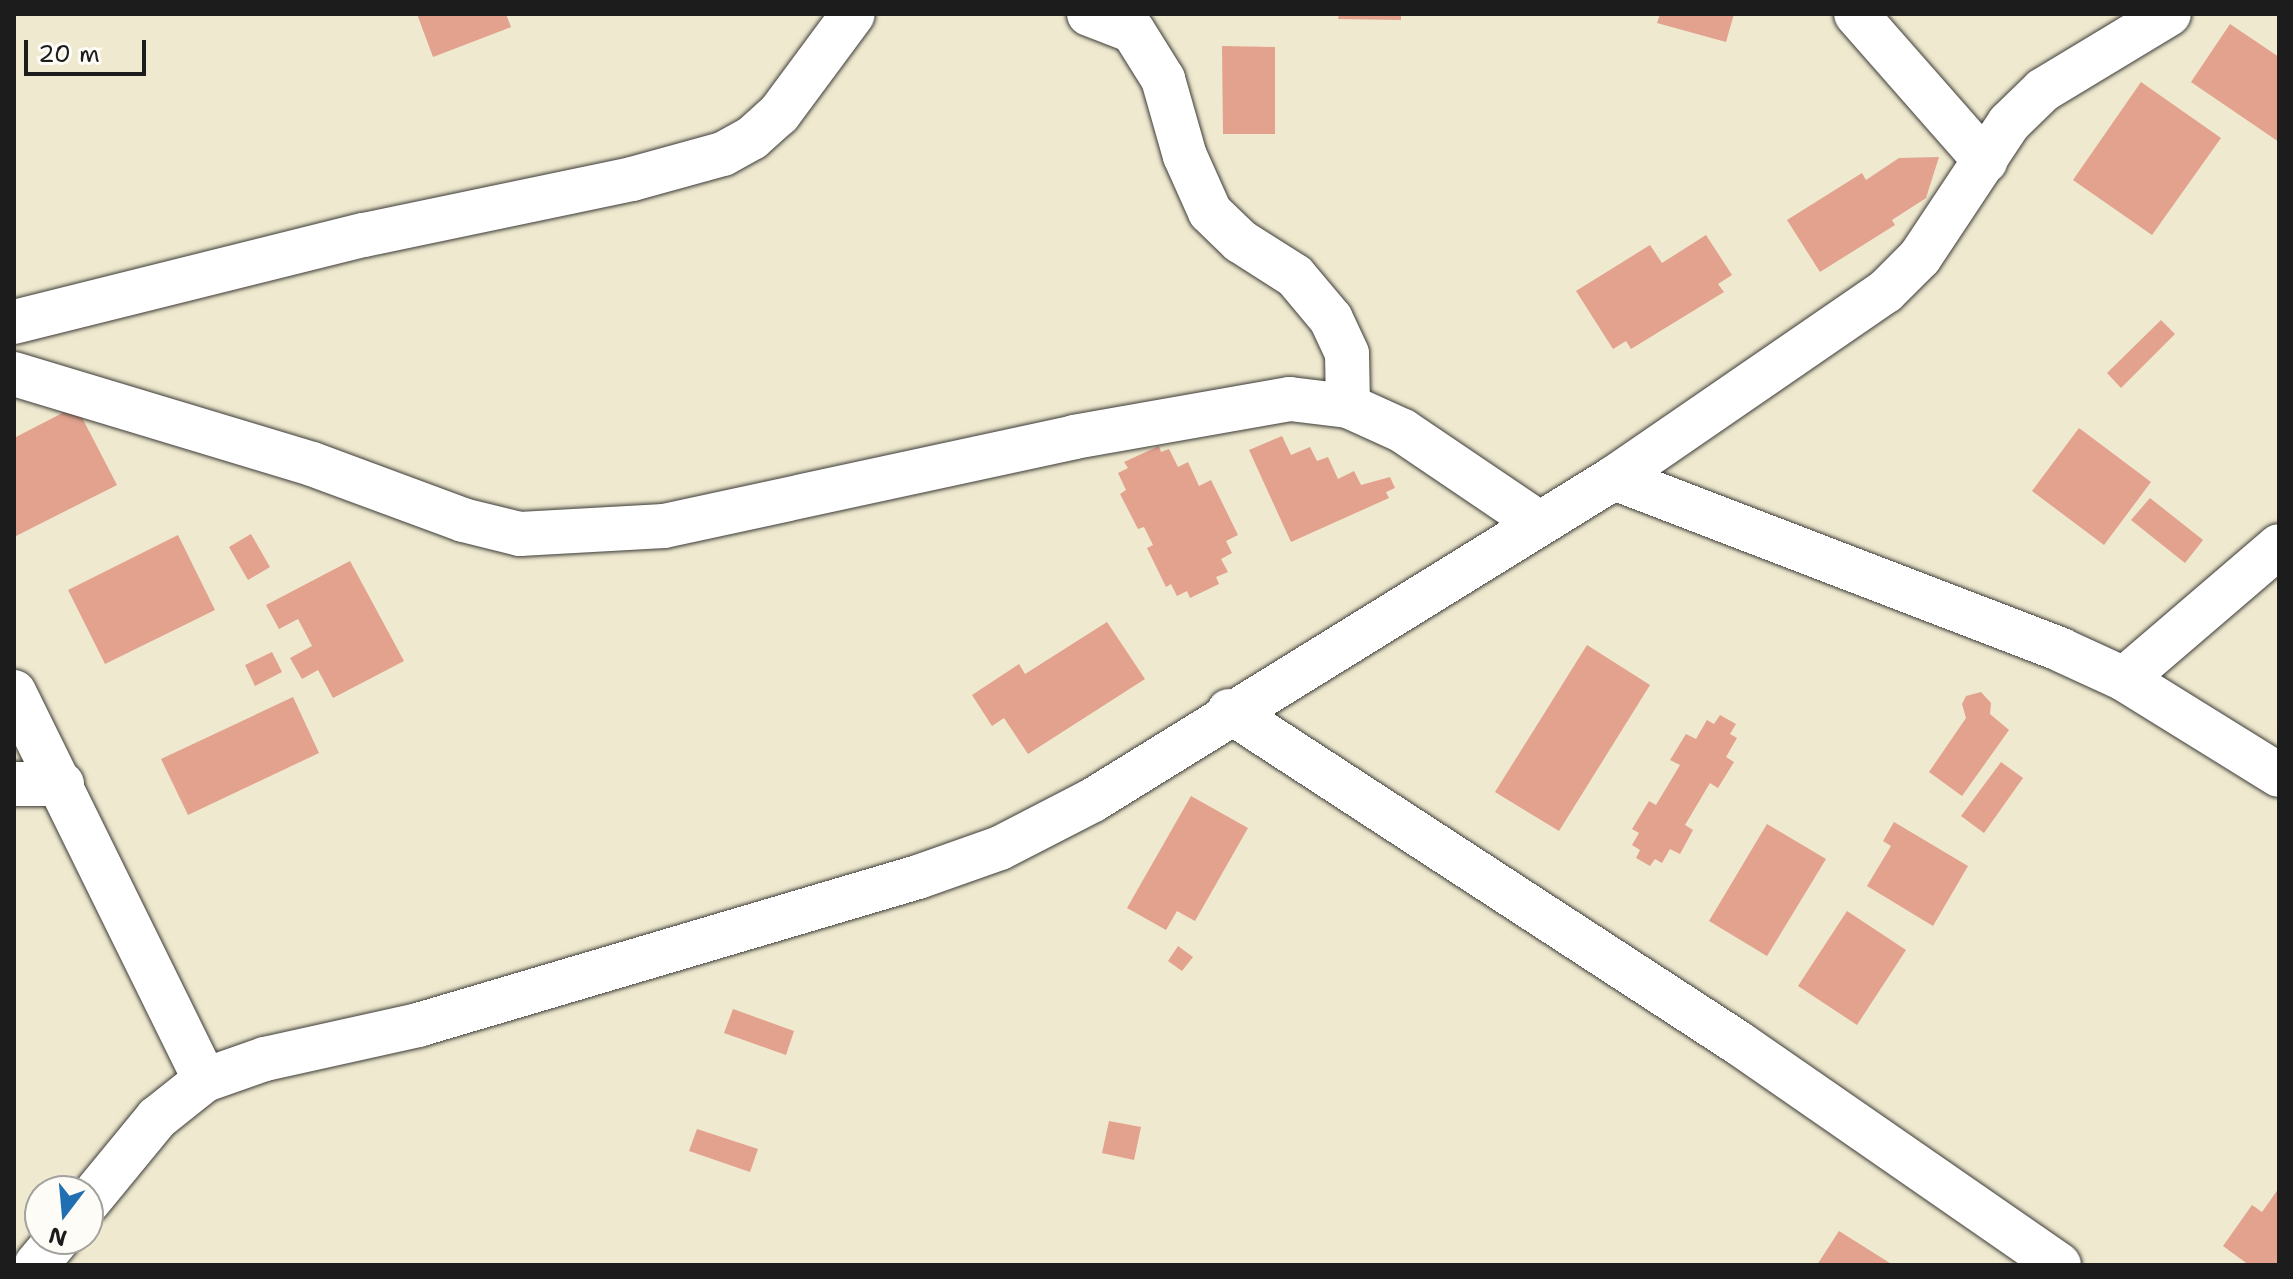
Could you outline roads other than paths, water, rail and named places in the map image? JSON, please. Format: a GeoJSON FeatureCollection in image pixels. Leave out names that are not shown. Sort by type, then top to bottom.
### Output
{"type":"FeatureCollection","features":[{"type":"Feature","properties":{"kind":"street"},"geometry":{"type":"LineString","coordinates":[[14,322],[364,235],[632,179],[723,154],[752,138],[779,114],[853,14]]}},
{"type":"Feature","properties":{"kind":"street"},"geometry":{"type":"LineString","coordinates":[[1089,14],[1133,31],[1163,79],[1185,156],[1210,212],[1240,241],[1295,276],[1331,319],[1347,354],[1348,406]]}},
{"type":"Feature","properties":{"kind":"street"},"geometry":{"type":"LineString","coordinates":[[1856,14],[1985,161]]}},
{"type":"Feature","properties":{"kind":"street"},"geometry":{"type":"LineString","coordinates":[[104,1183],[157,1118],[205,1080],[265,1059],[418,1025],[961,863],[1093,800],[1229,711],[1614,478],[1885,292],[1920,257],[2009,123],[2043,90],[2168,14]]}},
{"type":"Feature","properties":{"kind":"street"},"geometry":{"type":"LineString","coordinates":[[14,374],[312,464],[463,520],[520,534],[664,526],[1230,406],[1290,399],[1348,406],[1403,431],[1539,523]]}},
{"type":"Feature","properties":{"kind":"street"},"geometry":{"type":"LineString","coordinates":[[1614,478],[2061,650],[2124,679],[2279,775]]}},
{"type":"Feature","properties":{"kind":"street"},"geometry":{"type":"LineString","coordinates":[[2124,679],[2279,546]]}},
{"type":"Feature","properties":{"kind":"street"},"geometry":{"type":"LineString","coordinates":[[14,692],[62,784],[205,1080]]}},
{"type":"Feature","properties":{"kind":"street"},"geometry":{"type":"LineString","coordinates":[[1229,711],[1740,1044],[2059,1265]]}},
{"type":"Feature","properties":{"kind":"street"},"geometry":{"type":"LineString","coordinates":[[14,784],[62,784]]}}]}
